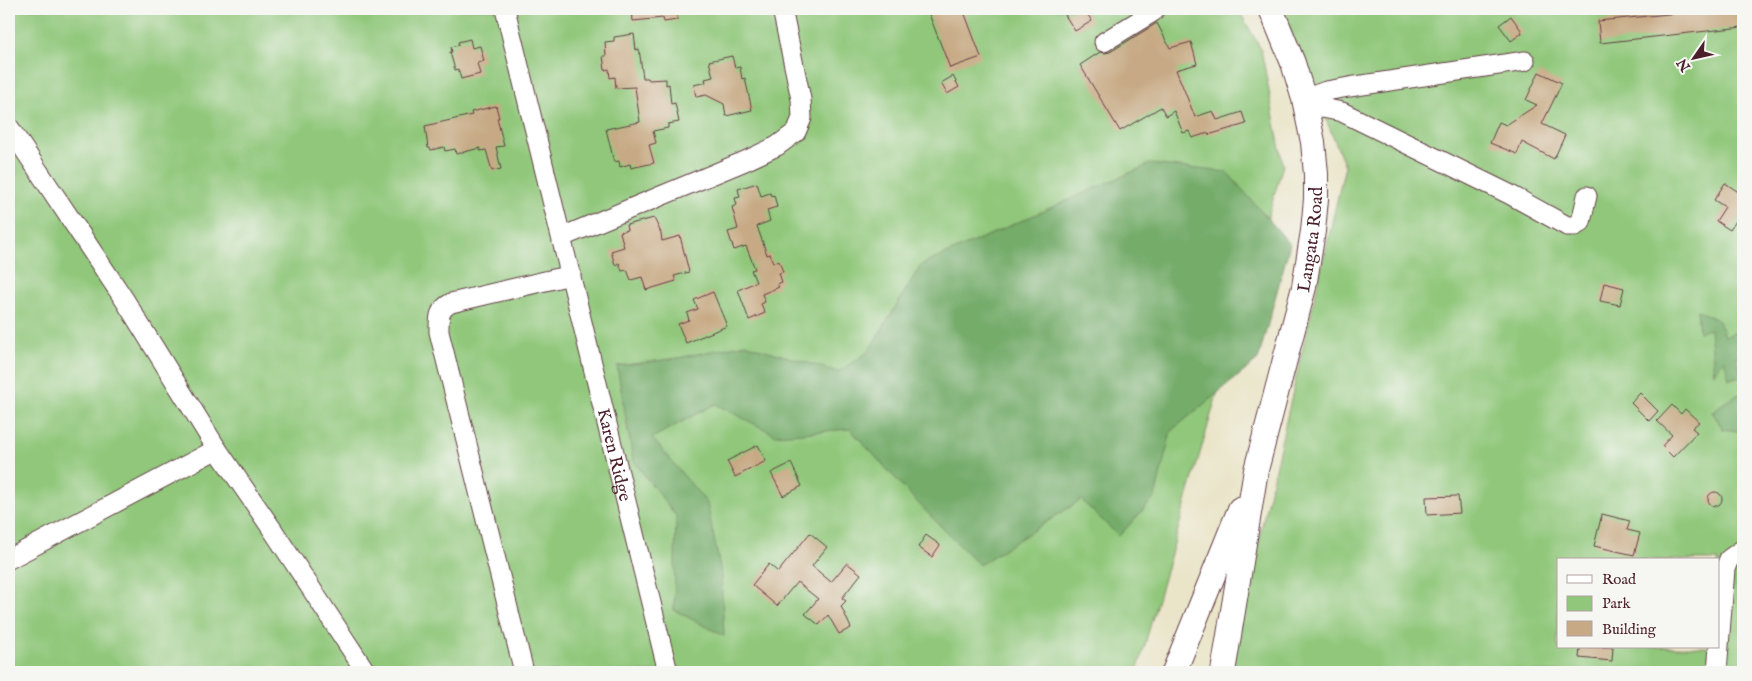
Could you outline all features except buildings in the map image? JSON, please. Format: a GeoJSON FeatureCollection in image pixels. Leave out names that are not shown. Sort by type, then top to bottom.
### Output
{"type":"FeatureCollection","features":[{"type":"Feature","properties":{"kind":"main road","name":"Langata Road"},"geometry":{"type":"LineString","coordinates":[[1223,672],[1256,470],[1304,287],[1313,231],[1316,174],[1313,142],[1294,63],[1271,9]]}},
{"type":"Feature","properties":{"kind":"main road","name":"Langata Road"},"geometry":{"type":"LineString","coordinates":[[1174,672],[1256,470]]}},
{"type":"Feature","properties":{"kind":"street","name":"Karen Ridge"},"geometry":{"type":"LineString","coordinates":[[505,9],[668,672]]}},
{"type":"Feature","properties":{"kind":"street"},"geometry":{"type":"LineString","coordinates":[[562,237],[745,161],[777,146],[796,132],[802,118],[800,99],[782,9]]}},
{"type":"Feature","properties":{"kind":"street"},"geometry":{"type":"LineString","coordinates":[[1104,42],[1155,9]]}},
{"type":"Feature","properties":{"kind":"street"},"geometry":{"type":"LineString","coordinates":[[1305,104],[1326,91],[1525,62]]}},
{"type":"Feature","properties":{"kind":"street"},"geometry":{"type":"LineString","coordinates":[[1305,104],[1342,112],[1509,194],[1567,226],[1575,226],[1581,222],[1587,196]]}},
{"type":"Feature","properties":{"kind":"street"},"geometry":{"type":"LineString","coordinates":[[9,127],[124,299],[217,449],[366,672]]}},
{"type":"Feature","properties":{"kind":"street"},"geometry":{"type":"LineString","coordinates":[[524,672],[439,332],[438,317],[444,307],[451,303],[571,275]]}},
{"type":"Feature","properties":{"kind":"street"},"geometry":{"type":"LineString","coordinates":[[9,559],[217,449]]}},
{"type":"Feature","properties":{"kind":"street"},"geometry":{"type":"LineString","coordinates":[[1720,633],[1725,569],[1729,559],[1743,549]]}},
{"type":"Feature","properties":{"kind":"street"},"geometry":{"type":"LineString","coordinates":[[1717,672],[1719,648]]}},
{"type":"Feature","properties":{"kind":"green space"},"geometry":{"type":"Polygon","coordinates":[[[9,9],[1238,9],[1261,49],[1283,165],[1137,672],[9,672],[9,9]]]}},
{"type":"Feature","properties":{"kind":"green space"},"geometry":{"type":"Polygon","coordinates":[[[1281,9],[1743,9],[1743,672],[1228,672],[1345,166],[1281,9]]]}},
{"type":"Feature","properties":{"kind":"green space"},"geometry":{"type":"Polygon","coordinates":[[[1150,164],[1227,172],[1290,244],[1258,360],[1171,431],[1155,497],[1119,536],[1081,500],[979,565],[917,502],[850,429],[776,435],[715,404],[652,438],[707,503],[721,573],[724,636],[674,610],[676,516],[633,460],[617,366],[678,358],[745,344],[838,372],[868,352],[921,265],[1150,164]]]}},
{"type":"Feature","properties":{"kind":"green space"},"geometry":{"type":"Polygon","coordinates":[[[1697,310],[1719,321],[1724,336],[1738,331],[1743,333],[1743,358],[1735,356],[1742,376],[1729,379],[1724,359],[1714,373],[1710,329],[1699,332],[1697,310]]]}},
{"type":"Feature","properties":{"kind":"green space"},"geometry":{"type":"Polygon","coordinates":[[[1743,392],[1743,432],[1723,429],[1712,412],[1743,392]]]}}]}
